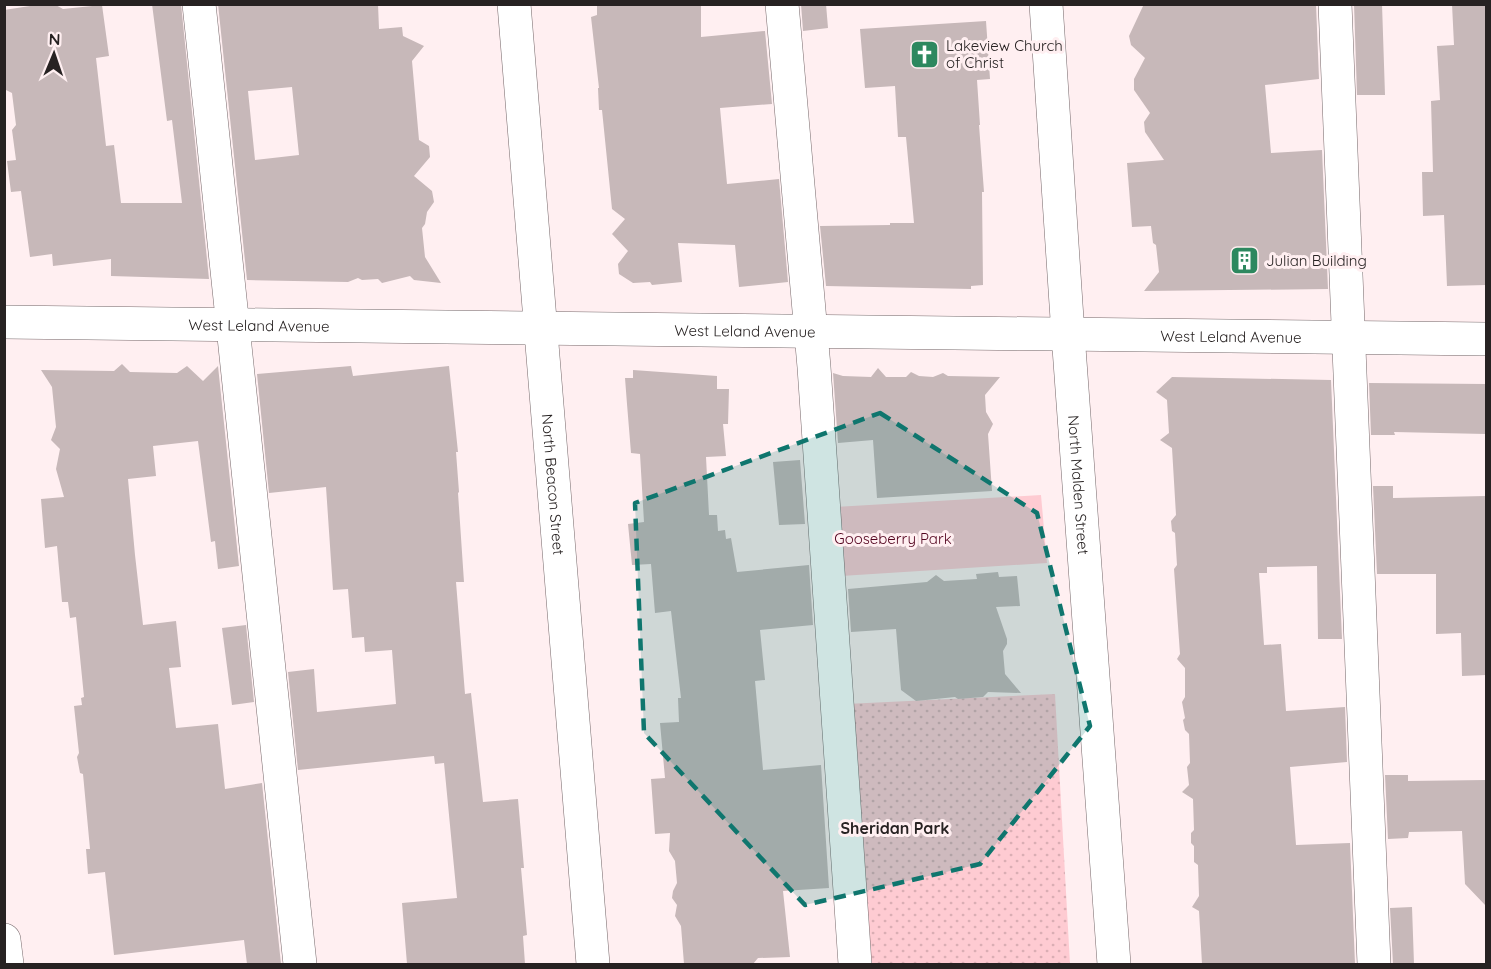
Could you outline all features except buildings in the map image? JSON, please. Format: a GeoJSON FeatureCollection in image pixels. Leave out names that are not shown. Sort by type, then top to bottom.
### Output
{"type":"FeatureCollection","features":[{"type":"Feature","properties":{"kind":"street"},"geometry":{"type":"LineString","coordinates":[[199,4],[300,964]]}},
{"type":"Feature","properties":{"kind":"street","name":"North Beacon Street"},"geometry":{"type":"LineString","coordinates":[[514,4],[593,964]]}},
{"type":"Feature","properties":{"kind":"street"},"geometry":{"type":"LineString","coordinates":[[782,4],[811,331],[855,964]]}},
{"type":"Feature","properties":{"kind":"street","name":"North Malden Street"},"geometry":{"type":"LineString","coordinates":[[1046,4],[1114,964]]}},
{"type":"Feature","properties":{"kind":"street"},"geometry":{"type":"LineString","coordinates":[[1335,4],[1374,964]]}},
{"type":"Feature","properties":{"kind":"street","name":"West Leland Avenue"},"geometry":{"type":"LineString","coordinates":[[4,322],[1486,339]]}},
{"type":"Feature","properties":{"kind":"street"},"geometry":{"type":"LineString","coordinates":[[4,940],[7,964]]}},
{"type":"Feature","properties":{"kind":"highlighted area"},"geometry":{"type":"Polygon","coordinates":[[[880,413],[1037,513],[1090,726],[980,864],[805,905],[644,733],[635,503],[880,413]]]}},
{"type":"Feature","properties":{"kind":"green space","name":"Gooseberry Park"},"geometry":{"type":"Polygon","coordinates":[[[1041,495],[1047,563],[841,576],[835,507],[1041,495]]]}},
{"type":"Feature","properties":{"kind":"green space"},"geometry":{"type":"Polygon","coordinates":[[[1055,694],[1070,964],[867,964],[846,704],[1055,694]]]}},
{"type":"Feature","properties":{"kind":"place","name":"Lakeview Church of Christ"},"geometry":{"type":"Point","coordinates":[925,54]}},
{"type":"Feature","properties":{"kind":"place","name":"Julian Building"},"geometry":{"type":"Point","coordinates":[1245,260]}},
{"type":"Feature","properties":{"kind":"district","name":"Sheridan Park"},"geometry":{"type":"Point","coordinates":[895,828]}}]}
